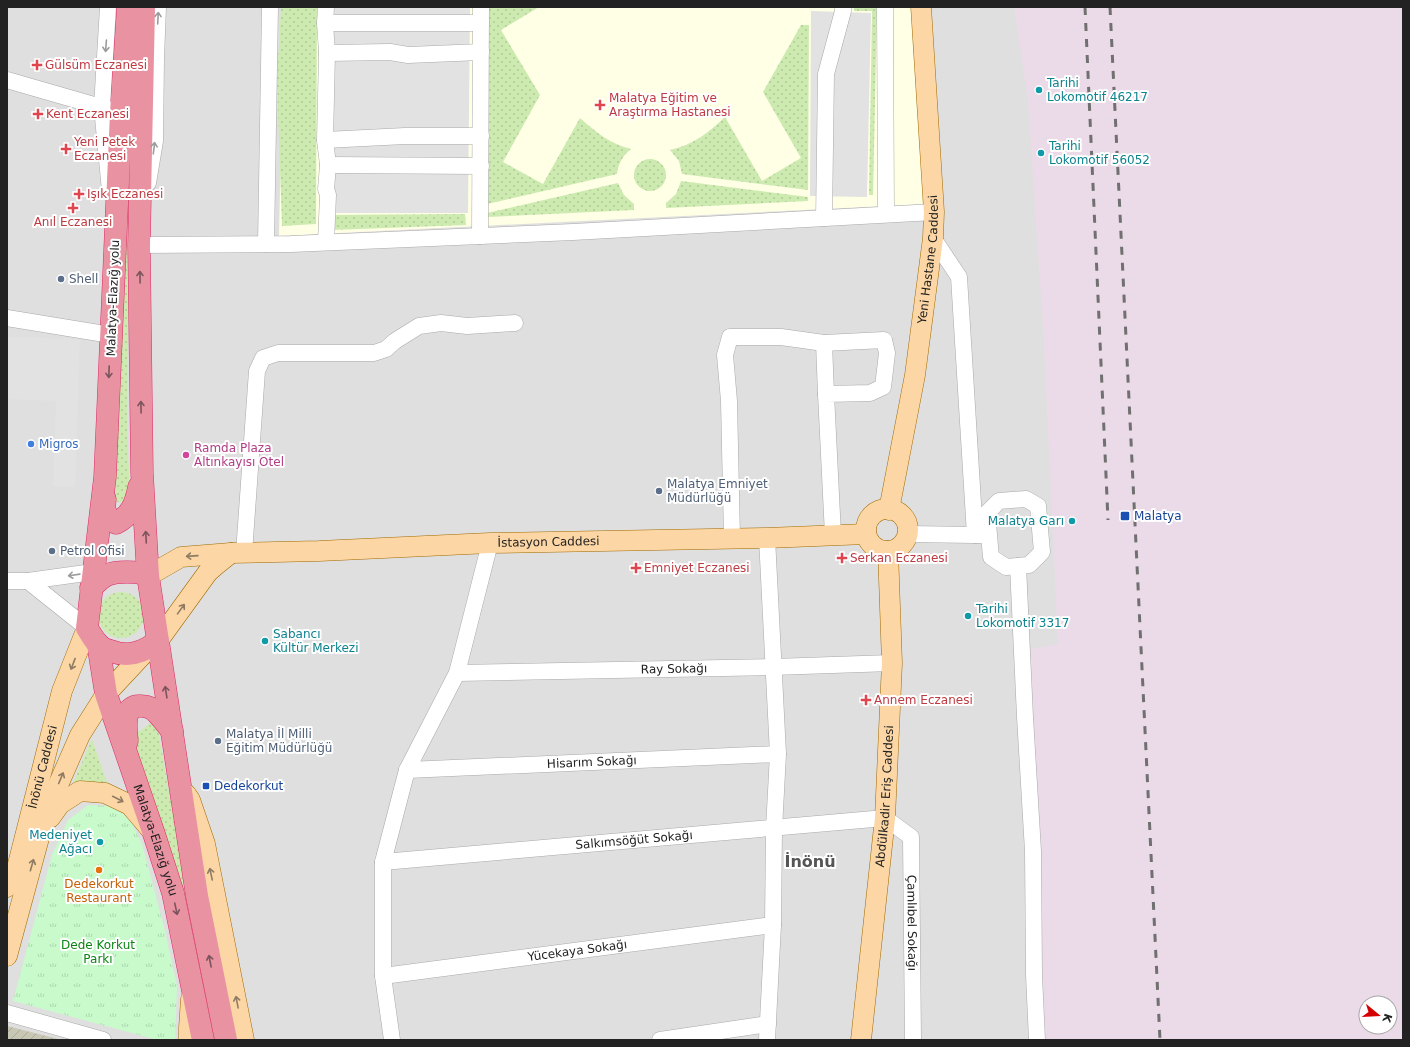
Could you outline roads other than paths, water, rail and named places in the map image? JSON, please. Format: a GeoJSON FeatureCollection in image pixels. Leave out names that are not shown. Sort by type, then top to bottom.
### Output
{"type":"FeatureCollection","features":[{"type":"Feature","properties":{"kind":"highway","name":"Malatya-Elazığ yolu"},"geometry":{"type":"LineString","coordinates":[[128,7],[111,110],[115,249],[105,478],[99,578],[92,636],[106,694],[173,893],[202,1040]]}},
{"type":"Feature","properties":{"kind":"highway","name":"Malatya-Elazığ yolu"},"geometry":{"type":"LineString","coordinates":[[144,7],[140,236],[142,473],[152,645],[172,731],[197,896],[226,1040]]}},
{"type":"Feature","properties":{"kind":"highway"},"geometry":{"type":"LineString","coordinates":[[105,478],[104,508],[108,519],[116,523],[124,520],[135,504],[142,473]]}},
{"type":"Feature","properties":{"kind":"highway"},"geometry":{"type":"LineString","coordinates":[[99,578],[140,572],[148,576]]}},
{"type":"Feature","properties":{"kind":"highway"},"geometry":{"type":"LineString","coordinates":[[92,636],[105,649],[119,654],[133,654],[152,645]]}},
{"type":"Feature","properties":{"kind":"highway"},"geometry":{"type":"LineString","coordinates":[[128,760],[126,722],[128,714],[132,708],[137,705],[151,708],[172,731]]}},
{"type":"Feature","properties":{"kind":"main road","name":"Yeni Hastane Caddesi"},"geometry":{"type":"LineString","coordinates":[[888,510],[915,375],[933,238],[934,212],[921,7]]}},
{"type":"Feature","properties":{"kind":"main road"},"geometry":{"type":"LineString","coordinates":[[882,510],[895,511],[905,520],[907,534],[905,540],[895,550],[881,551],[870,543],[866,534],[867,523],[870,517],[882,510]]}},
{"type":"Feature","properties":{"kind":"main road","name":"İstasyon Caddesi"},"geometry":{"type":"LineString","coordinates":[[148,576],[181,557],[237,553],[319,551],[490,543],[767,538],[866,534]]}},
{"type":"Feature","properties":{"kind":"main road","name":"Abdülkadir Eriş Caddesi"},"geometry":{"type":"LineString","coordinates":[[861,1040],[885,818],[892,663],[888,551]]}},
{"type":"Feature","properties":{"kind":"main road"},"geometry":{"type":"LineString","coordinates":[[7,956],[42,828],[59,783],[80,735],[106,694],[152,645],[208,572],[216,565],[237,553]]}},
{"type":"Feature","properties":{"kind":"main road","name":"İnönü Caddesi"},"geometry":{"type":"LineString","coordinates":[[7,908],[62,691],[92,636]]}},
{"type":"Feature","properties":{"kind":"main road"},"geometry":{"type":"LineString","coordinates":[[180,786],[190,800],[205,844],[244,1040]]}},
{"type":"Feature","properties":{"kind":"main road"},"geometry":{"type":"LineString","coordinates":[[42,828],[60,804],[80,791],[105,793],[130,806],[154,834]]}},
{"type":"Feature","properties":{"kind":"main road"},"geometry":{"type":"LineString","coordinates":[[7,886],[17,870]]}},
{"type":"Feature","properties":{"kind":"main road"},"geometry":{"type":"LineString","coordinates":[[189,1040],[192,989]]}},
{"type":"Feature","properties":{"kind":"street"},"geometry":{"type":"LineString","coordinates":[[7,80],[111,110],[108,7]]}},
{"type":"Feature","properties":{"kind":"street"},"geometry":{"type":"LineString","coordinates":[[158,7],[155,141],[140,236],[266,244],[480,236],[934,212]]}},
{"type":"Feature","properties":{"kind":"street"},"geometry":{"type":"LineString","coordinates":[[266,244],[270,7]]}},
{"type":"Feature","properties":{"kind":"street"},"geometry":{"type":"LineString","coordinates":[[480,236],[481,7]]}},
{"type":"Feature","properties":{"kind":"street"},"geometry":{"type":"LineString","coordinates":[[824,218],[826,74],[843,7]]}},
{"type":"Feature","properties":{"kind":"street"},"geometry":{"type":"LineString","coordinates":[[885,7],[886,214]]}},
{"type":"Feature","properties":{"kind":"street"},"geometry":{"type":"LineString","coordinates":[[326,242],[328,195],[326,189],[328,165],[325,140],[327,53],[326,15],[481,23]]}},
{"type":"Feature","properties":{"kind":"street"},"geometry":{"type":"LineString","coordinates":[[327,53],[390,52],[408,55],[481,52]]}},
{"type":"Feature","properties":{"kind":"street"},"geometry":{"type":"LineString","coordinates":[[325,140],[405,136],[481,136]]}},
{"type":"Feature","properties":{"kind":"street"},"geometry":{"type":"LineString","coordinates":[[328,165],[481,166]]}},
{"type":"Feature","properties":{"kind":"street"},"geometry":{"type":"LineString","coordinates":[[933,238],[959,277],[982,535],[991,557],[1006,566],[1029,565],[1042,552],[1038,506],[1026,498],[999,501],[987,513],[982,535]]}},
{"type":"Feature","properties":{"kind":"street"},"geometry":{"type":"LineString","coordinates":[[7,318],[111,335]]}},
{"type":"Feature","properties":{"kind":"street"},"geometry":{"type":"LineString","coordinates":[[237,553],[257,371],[263,358],[278,352],[374,353],[386,349],[395,341],[419,326],[442,323],[467,326],[515,323]]}},
{"type":"Feature","properties":{"kind":"street"},"geometry":{"type":"LineString","coordinates":[[732,538],[729,401],[725,355],[730,337],[781,337],[824,343],[884,340],[887,353],[883,387],[870,393],[826,394]]}},
{"type":"Feature","properties":{"kind":"street"},"geometry":{"type":"LineString","coordinates":[[824,343],[833,535]]}},
{"type":"Feature","properties":{"kind":"street"},"geometry":{"type":"LineString","coordinates":[[907,534],[982,535]]}},
{"type":"Feature","properties":{"kind":"street"},"geometry":{"type":"LineString","coordinates":[[660,1040],[767,1032],[773,925],[774,829],[778,754],[767,538]]}},
{"type":"Feature","properties":{"kind":"street"},"geometry":{"type":"LineString","coordinates":[[392,1040],[383,976],[382,862],[407,770],[457,673],[490,543]]}},
{"type":"Feature","properties":{"kind":"street"},"geometry":{"type":"LineString","coordinates":[[1018,566],[1024,717],[1033,851],[1034,976],[1037,1040]]}},
{"type":"Feature","properties":{"kind":"street"},"geometry":{"type":"LineString","coordinates":[[7,581],[99,578]]}},
{"type":"Feature","properties":{"kind":"street"},"geometry":{"type":"LineString","coordinates":[[28,581],[92,636]]}},
{"type":"Feature","properties":{"kind":"street","name":"Ray Sokağı"},"geometry":{"type":"LineString","coordinates":[[457,673],[773,667],[892,663]]}},
{"type":"Feature","properties":{"kind":"street","name":"Hisarım Sokağı"},"geometry":{"type":"LineString","coordinates":[[407,770],[778,754]]}},
{"type":"Feature","properties":{"kind":"street","name":"Salkımsöğüt Sokağı"},"geometry":{"type":"LineString","coordinates":[[382,862],[774,829],[885,818]]}},
{"type":"Feature","properties":{"kind":"street","name":"Çamlıbel Sokağı"},"geometry":{"type":"LineString","coordinates":[[885,818],[911,837],[913,1040]]}},
{"type":"Feature","properties":{"kind":"street","name":"Yücekaya Sokağı"},"geometry":{"type":"LineString","coordinates":[[383,976],[773,925]]}},
{"type":"Feature","properties":{"kind":"street"},"geometry":{"type":"LineString","coordinates":[[7,1013],[103,1040]]}},
{"type":"Feature","properties":{"kind":"railway"},"geometry":{"type":"LineString","coordinates":[[1085,7],[1108,520]]}},
{"type":"Feature","properties":{"kind":"railway"},"geometry":{"type":"LineString","coordinates":[[1110,7],[1160,1040]]}},
{"type":"Feature","properties":{"kind":"place","name":"Gülsüm Eczanesi"},"geometry":{"type":"Point","coordinates":[37,65]}},
{"type":"Feature","properties":{"kind":"place","name":"Tarihi Lokomotif 46217"},"geometry":{"type":"Point","coordinates":[1039,90]}},
{"type":"Feature","properties":{"kind":"place","name":"Malatya Eğitim ve Araştırma Hastanesi"},"geometry":{"type":"Point","coordinates":[600,105]}},
{"type":"Feature","properties":{"kind":"place","name":"Kent Eczanesi"},"geometry":{"type":"Point","coordinates":[38,114]}},
{"type":"Feature","properties":{"kind":"place","name":"Yeni Petek Eczanesi"},"geometry":{"type":"Point","coordinates":[66,149]}},
{"type":"Feature","properties":{"kind":"place","name":"Tarihi Lokomotif 56052"},"geometry":{"type":"Point","coordinates":[1041,153]}},
{"type":"Feature","properties":{"kind":"place","name":"Işık Eczanesi"},"geometry":{"type":"Point","coordinates":[79,194]}},
{"type":"Feature","properties":{"kind":"place","name":"Anıl Eczanesi"},"geometry":{"type":"Point","coordinates":[73,208]}},
{"type":"Feature","properties":{"kind":"place","name":"Shell"},"geometry":{"type":"Point","coordinates":[61,279]}},
{"type":"Feature","properties":{"kind":"place","name":"Migros"},"geometry":{"type":"Point","coordinates":[31,444]}},
{"type":"Feature","properties":{"kind":"place","name":"Ramda Plaza Altınkayısı Otel"},"geometry":{"type":"Point","coordinates":[186,455]}},
{"type":"Feature","properties":{"kind":"place","name":"Malatya Emniyet Müdürlüğü"},"geometry":{"type":"Point","coordinates":[659,491]}},
{"type":"Feature","properties":{"kind":"place","name":"Malatya"},"geometry":{"type":"Point","coordinates":[1125,516]}},
{"type":"Feature","properties":{"kind":"place","name":"Malatya Garı"},"geometry":{"type":"Point","coordinates":[1072,521]}},
{"type":"Feature","properties":{"kind":"place","name":"Petrol Ofisi"},"geometry":{"type":"Point","coordinates":[52,551]}},
{"type":"Feature","properties":{"kind":"place","name":"Serkan Eczanesi"},"geometry":{"type":"Point","coordinates":[842,558]}},
{"type":"Feature","properties":{"kind":"place","name":"Emniyet Eczanesi"},"geometry":{"type":"Point","coordinates":[636,568]}},
{"type":"Feature","properties":{"kind":"place","name":"Tarihi Lokomotif 3317"},"geometry":{"type":"Point","coordinates":[968,616]}},
{"type":"Feature","properties":{"kind":"place","name":"Sabancı Kültür Merkezi"},"geometry":{"type":"Point","coordinates":[265,641]}},
{"type":"Feature","properties":{"kind":"place","name":"Annem Eczanesi"},"geometry":{"type":"Point","coordinates":[866,700]}},
{"type":"Feature","properties":{"kind":"place","name":"Malatya İl Milli Eğitim Müdürlüğü"},"geometry":{"type":"Point","coordinates":[218,741]}},
{"type":"Feature","properties":{"kind":"place","name":"Dedekorkut"},"geometry":{"type":"Point","coordinates":[206,786]}},
{"type":"Feature","properties":{"kind":"place","name":"Medeniyet Ağacı"},"geometry":{"type":"Point","coordinates":[100,842]}},
{"type":"Feature","properties":{"kind":"place","name":"Dedekorkut Restaurant"},"geometry":{"type":"Point","coordinates":[99,870]}},
{"type":"Feature","properties":{"kind":"district","name":"İnönü"},"geometry":{"type":"Point","coordinates":[810,861]}},
{"type":"Feature","properties":{"kind":"park label","name":"Dede Korkut Parkı"},"geometry":{"type":"Point","coordinates":[98,952]}}]}
